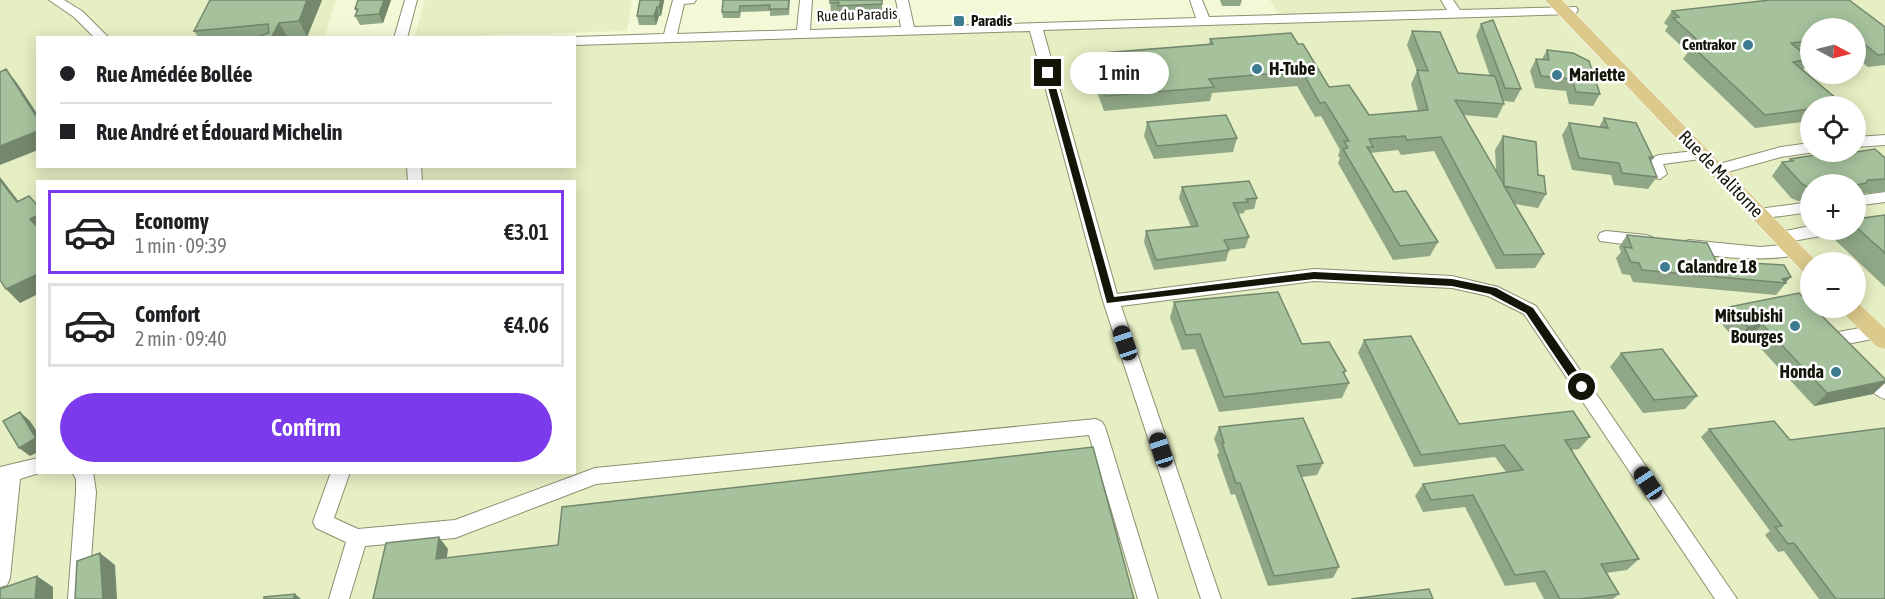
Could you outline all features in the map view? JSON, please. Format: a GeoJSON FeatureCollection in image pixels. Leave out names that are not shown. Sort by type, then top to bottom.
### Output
{"type":"FeatureCollection","features":[{"type":"Feature","properties":{"kind":"main road","name":"Rue de Malitorne"},"geometry":{"type":"LineString","coordinates":[[1563,5],[1632,81],[1800,257]]}},
{"type":"Feature","properties":{"kind":"main road"},"geometry":{"type":"LineString","coordinates":[[1861,318],[1880,337]]}},
{"type":"Feature","properties":{"kind":"street"},"geometry":{"type":"LineString","coordinates":[[55,0],[78,14],[101,36]]}},
{"type":"Feature","properties":{"kind":"street"},"geometry":{"type":"LineString","coordinates":[[401,36],[411,0]]}},
{"type":"Feature","properties":{"kind":"street"},"geometry":{"type":"LineString","coordinates":[[670,38],[678,1],[690,0]]}},
{"type":"Feature","properties":{"kind":"street"},"geometry":{"type":"LineString","coordinates":[[803,34],[806,0]]}},
{"type":"Feature","properties":{"kind":"street"},"geometry":{"type":"LineString","coordinates":[[902,0],[908,30]]}},
{"type":"Feature","properties":{"kind":"street"},"geometry":{"type":"LineString","coordinates":[[1196,0],[1204,22]]}},
{"type":"Feature","properties":{"kind":"street"},"geometry":{"type":"LineString","coordinates":[[1447,0],[1457,15]]}},
{"type":"Feature","properties":{"kind":"street","name":"Rue du Paradis"},"geometry":{"type":"LineString","coordinates":[[576,41],[1457,15],[1563,5]]}},
{"type":"Feature","properties":{"kind":"street"},"geometry":{"type":"LineString","coordinates":[[1036,28],[1111,301],[1211,599]]}},
{"type":"Feature","properties":{"kind":"street"},"geometry":{"type":"LineString","coordinates":[[1866,141],[1885,140]]}},
{"type":"Feature","properties":{"kind":"street"},"geometry":{"type":"LineString","coordinates":[[1717,170],[1781,152],[1800,149]]}},
{"type":"Feature","properties":{"kind":"street"},"geometry":{"type":"LineString","coordinates":[[1660,174],[1656,164],[1659,159],[1703,155]]}},
{"type":"Feature","properties":{"kind":"street"},"geometry":{"type":"LineString","coordinates":[[1866,200],[1885,197]]}},
{"type":"Feature","properties":{"kind":"street"},"geometry":{"type":"LineString","coordinates":[[1759,214],[1800,208]]}},
{"type":"Feature","properties":{"kind":"street"},"geometry":{"type":"LineString","coordinates":[[1606,237],[1760,254],[1800,239]]}},
{"type":"Feature","properties":{"kind":"street"},"geometry":{"type":"LineString","coordinates":[[1111,301],[1314,275],[1452,282],[1492,291],[1530,310],[1726,599]]}},
{"type":"Feature","properties":{"kind":"street"},"geometry":{"type":"LineString","coordinates":[[1880,337],[1833,340],[1885,392]]}},
{"type":"Feature","properties":{"kind":"street"},"geometry":{"type":"LineString","coordinates":[[340,474],[323,522],[357,538],[455,529],[595,476],[1096,427],[1149,599]]}},
{"type":"Feature","properties":{"kind":"street"},"geometry":{"type":"LineString","coordinates":[[0,578],[6,473],[36,466]]}},
{"type":"Feature","properties":{"kind":"street"},"geometry":{"type":"LineString","coordinates":[[78,599],[86,492],[83,474]]}},
{"type":"Feature","properties":{"kind":"street"},"geometry":{"type":"LineString","coordinates":[[339,599],[357,538]]}},
{"type":"Feature","properties":{"kind":"shaded area"},"geometry":{"type":"Polygon","coordinates":[[[0,0],[336,0],[324,36],[36,36],[36,168],[576,168],[576,41],[1281,19],[1270,0],[1885,0],[1885,599],[0,599],[0,0]]]}},
{"type":"Feature","properties":{"kind":"shaded area"},"geometry":{"type":"Polygon","coordinates":[[[425,0],[632,0],[627,31],[415,36],[425,0]]]}},
{"type":"Feature","properties":{"kind":"building"},"geometry":{"type":"Polygon","coordinates":[[[210,0],[307,0],[299,21],[279,23],[272,36],[259,36],[269,33],[268,24],[194,31],[210,0]]]}},
{"type":"Feature","properties":{"kind":"building"},"geometry":{"type":"Polygon","coordinates":[[[358,0],[384,0],[379,14],[355,16],[358,0]]]}},
{"type":"Feature","properties":{"kind":"building"},"geometry":{"type":"Polygon","coordinates":[[[640,0],[661,0],[654,16],[637,16],[640,0]]]}},
{"type":"Feature","properties":{"kind":"building"},"geometry":{"type":"Polygon","coordinates":[[[723,0],[789,0],[788,9],[769,9],[770,5],[740,6],[739,12],[722,12],[723,0]]]}},
{"type":"Feature","properties":{"kind":"building"},"geometry":{"type":"Polygon","coordinates":[[[830,0],[882,0],[882,4],[838,6],[839,2],[830,3],[830,0]]]}},
{"type":"Feature","properties":{"kind":"building"},"geometry":{"type":"Polygon","coordinates":[[[1770,0],[1849,0],[1885,27],[1885,54],[1878,55],[1866,45],[1866,18],[1800,18],[1800,42],[1791,43],[1800,51],[1800,61],[1793,62],[1800,68],[1800,84],[1819,84],[1833,96],[1800,96],[1800,110],[1765,115],[1692,46],[1703,45],[1673,18],[1679,17],[1672,11],[1770,0]]]}},
{"type":"Feature","properties":{"kind":"building"},"geometry":{"type":"Polygon","coordinates":[[[1493,20],[1521,89],[1505,88],[1481,24],[1493,20]]]}},
{"type":"Feature","properties":{"kind":"building"},"geometry":{"type":"Polygon","coordinates":[[[1412,31],[1440,32],[1458,73],[1495,76],[1504,104],[1455,100],[1504,185],[1503,136],[1536,142],[1538,175],[1544,176],[1546,194],[1504,186],[1544,254],[1504,255],[1441,137],[1407,140],[1405,136],[1369,139],[1373,147],[1367,147],[1394,192],[1406,191],[1438,242],[1400,246],[1343,149],[1348,148],[1344,141],[1349,141],[1325,102],[1320,103],[1302,71],[1209,79],[1214,87],[1106,96],[1090,54],[1213,44],[1210,39],[1291,33],[1298,44],[1303,44],[1329,87],[1349,85],[1369,115],[1428,110],[1417,70],[1428,71],[1412,31]]]}},
{"type":"Feature","properties":{"kind":"building"},"geometry":{"type":"Polygon","coordinates":[[[1547,50],[1573,53],[1589,61],[1600,94],[1576,92],[1572,79],[1541,76],[1536,59],[1549,60],[1547,50]]]}},
{"type":"Feature","properties":{"kind":"building"},"geometry":{"type":"Polygon","coordinates":[[[6,69],[36,116],[36,132],[0,146],[0,72],[6,69]]]}},
{"type":"Feature","properties":{"kind":"building"},"geometry":{"type":"Polygon","coordinates":[[[1226,115],[1237,138],[1157,146],[1147,122],[1226,115]]]}},
{"type":"Feature","properties":{"kind":"building"},"geometry":{"type":"Polygon","coordinates":[[[1604,118],[1636,123],[1653,158],[1649,157],[1657,177],[1622,173],[1619,163],[1579,158],[1569,123],[1608,128],[1604,118]]]}},
{"type":"Feature","properties":{"kind":"building"},"geometry":{"type":"Polygon","coordinates":[[[1875,149],[1885,158],[1885,179],[1868,180],[1866,183],[1866,174],[1800,174],[1800,182],[1782,162],[1800,157],[1800,162],[1866,162],[1866,150],[1875,149]]]}},
{"type":"Feature","properties":{"kind":"building"},"geometry":{"type":"Polygon","coordinates":[[[0,180],[17,202],[29,196],[36,204],[36,216],[30,219],[36,226],[36,275],[6,289],[0,280],[0,180]]]}},
{"type":"Feature","properties":{"kind":"building"},"geometry":{"type":"Polygon","coordinates":[[[1249,181],[1257,198],[1246,199],[1248,202],[1233,203],[1249,237],[1224,240],[1229,250],[1156,260],[1146,231],[1198,226],[1182,187],[1249,181]]]}},
{"type":"Feature","properties":{"kind":"building"},"geometry":{"type":"Polygon","coordinates":[[[1885,215],[1885,253],[1866,236],[1866,218],[1885,215]]]}},
{"type":"Feature","properties":{"kind":"building"},"geometry":{"type":"Polygon","coordinates":[[[1627,235],[1707,243],[1716,261],[1784,265],[1791,277],[1782,279],[1786,283],[1642,270],[1639,263],[1631,262],[1624,247],[1632,248],[1627,235]]]}},
{"type":"Feature","properties":{"kind":"building"},"geometry":{"type":"Polygon","coordinates":[[[1278,292],[1302,344],[1329,342],[1346,371],[1343,372],[1349,383],[1224,397],[1200,334],[1186,335],[1174,302],[1278,292]]]}},
{"type":"Feature","properties":{"kind":"building"},"geometry":{"type":"Polygon","coordinates":[[[1799,293],[1800,318],[1824,318],[1885,381],[1827,393],[1762,324],[1748,327],[1729,307],[1799,293]]]}},
{"type":"Feature","properties":{"kind":"building"},"geometry":{"type":"Polygon","coordinates":[[[1411,336],[1459,424],[1573,411],[1590,437],[1565,440],[1639,559],[1601,564],[1619,594],[1560,599],[1545,571],[1515,575],[1473,495],[1431,500],[1423,484],[1523,470],[1504,445],[1421,455],[1364,340],[1411,336]]]}},
{"type":"Feature","properties":{"kind":"building"},"geometry":{"type":"Polygon","coordinates":[[[1662,349],[1697,396],[1654,400],[1621,353],[1662,349]]]}},
{"type":"Feature","properties":{"kind":"building"},"geometry":{"type":"Polygon","coordinates":[[[20,412],[36,438],[19,448],[3,421],[20,412]]]}},
{"type":"Feature","properties":{"kind":"building"},"geometry":{"type":"Polygon","coordinates":[[[1303,418],[1323,463],[1297,466],[1339,567],[1274,576],[1240,483],[1236,483],[1219,427],[1303,418]]]}},
{"type":"Feature","properties":{"kind":"building"},"geometry":{"type":"Polygon","coordinates":[[[1774,421],[1790,440],[1885,428],[1885,599],[1836,599],[1794,543],[1788,544],[1775,527],[1782,526],[1709,429],[1774,421]]]}},
{"type":"Feature","properties":{"kind":"building"},"geometry":{"type":"Polygon","coordinates":[[[1093,447],[1134,599],[373,599],[386,543],[439,537],[436,559],[558,545],[562,507],[1093,447]]]}},
{"type":"Feature","properties":{"kind":"building"},"geometry":{"type":"Polygon","coordinates":[[[100,553],[103,599],[75,599],[77,561],[100,553]]]}},
{"type":"Feature","properties":{"kind":"building"},"geometry":{"type":"Polygon","coordinates":[[[37,576],[35,599],[0,599],[0,589],[37,576]]]}},
{"type":"Feature","properties":{"kind":"building"},"geometry":{"type":"Polygon","coordinates":[[[1429,589],[1433,599],[1351,599],[1429,589]]]}},
{"type":"Feature","properties":{"kind":"building"},"geometry":{"type":"Polygon","coordinates":[[[295,594],[293,599],[264,599],[264,597],[295,594]]]}},
{"type":"Feature","properties":{"kind":"place","name":"Paradis"},"geometry":{"type":"Point","coordinates":[959,21]}},
{"type":"Feature","properties":{"kind":"place","name":"Centrakor"},"geometry":{"type":"Point","coordinates":[1748,45]}},
{"type":"Feature","properties":{"kind":"place","name":"H-Tube"},"geometry":{"type":"Point","coordinates":[1257,69]}},
{"type":"Feature","properties":{"kind":"place","name":"Mariette"},"geometry":{"type":"Point","coordinates":[1557,75]}},
{"type":"Feature","properties":{"kind":"place","name":"Calandre 18"},"geometry":{"type":"Point","coordinates":[1665,267]}},
{"type":"Feature","properties":{"kind":"place","name":"Mitsubishi Bourges"},"geometry":{"type":"Point","coordinates":[1795,326]}},
{"type":"Feature","properties":{"kind":"place","name":"Honda"},"geometry":{"type":"Point","coordinates":[1836,372]}},
{"type":"Feature","properties":{"kind":"route"},"geometry":{"type":"LineString","coordinates":[[1048,73],[1111,301],[1314,275],[1452,282],[1492,291],[1530,310],[1582,387]]}}]}
